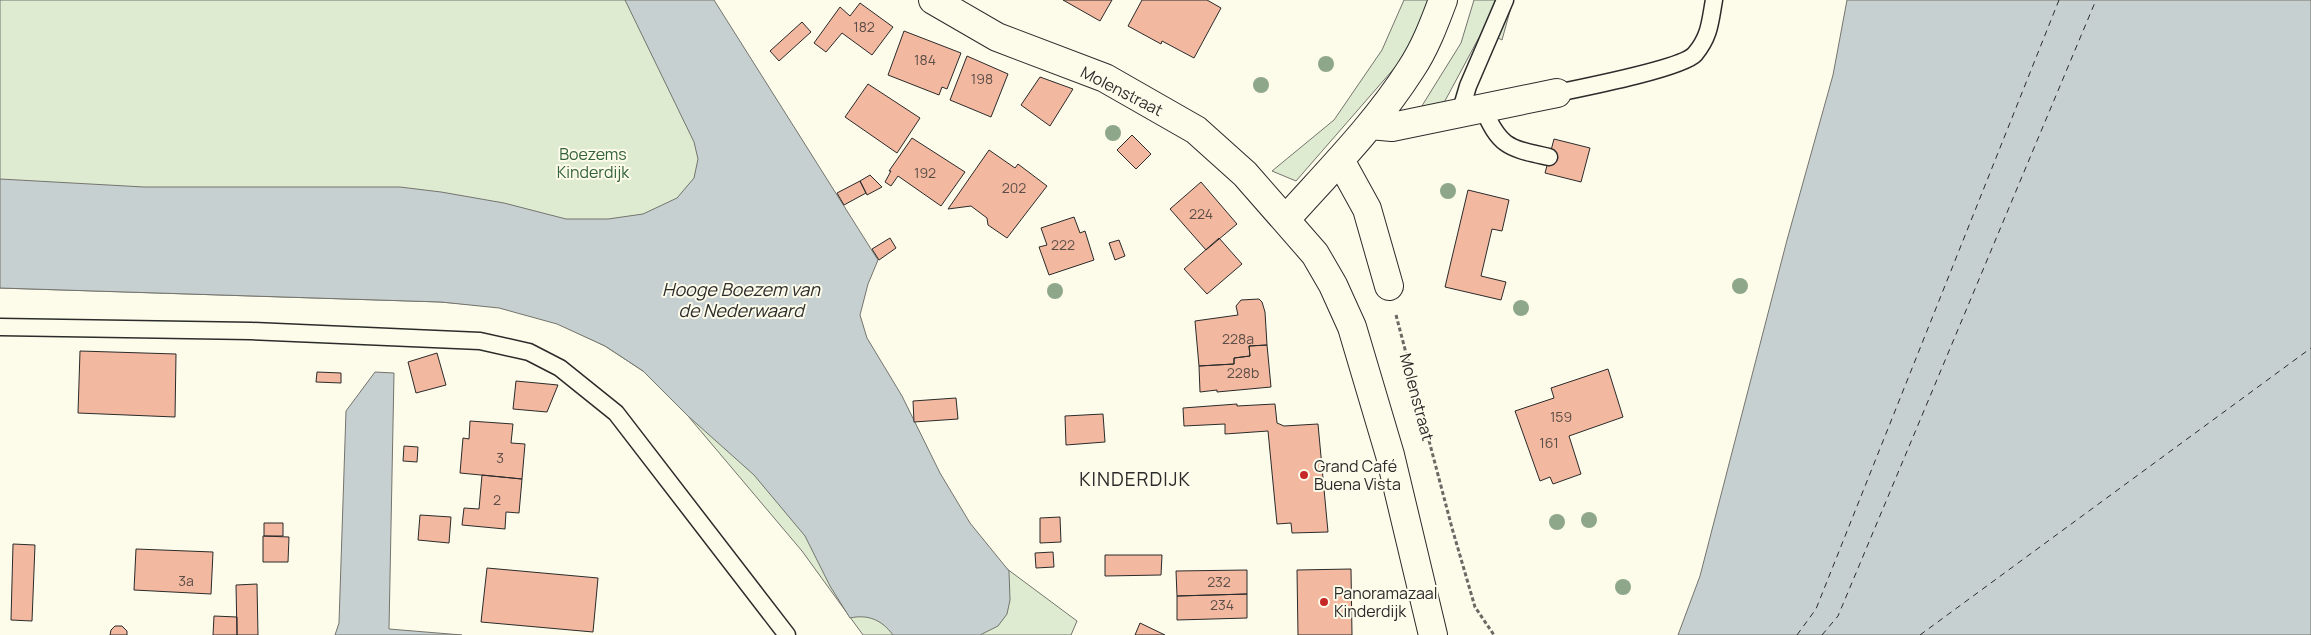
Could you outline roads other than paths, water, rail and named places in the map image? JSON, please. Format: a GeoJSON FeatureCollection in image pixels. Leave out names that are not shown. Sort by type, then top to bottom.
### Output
{"type":"FeatureCollection","features":[{"type":"Feature","properties":{"kind":"street","name":"Molenstraat"},"geometry":{"type":"LineString","coordinates":[[933,0],[997,38],[1105,78],[1196,130],[1245,174],[1315,254],[1333,285],[1352,327],[1390,455],[1433,635]]}},
{"type":"Feature","properties":{"kind":"street"},"geometry":{"type":"LineString","coordinates":[[1286,219],[1370,125],[1411,69],[1424,45],[1443,0]]}},
{"type":"Feature","properties":{"kind":"street"},"geometry":{"type":"LineString","coordinates":[[1370,125],[1392,127],[1558,93]]}},
{"type":"Feature","properties":{"kind":"street"},"geometry":{"type":"LineString","coordinates":[[1340,160],[1367,208],[1389,286]]}},
{"type":"Feature","properties":{"kind":"lane"},"geometry":{"type":"LineString","coordinates":[[1504,0],[1468,86],[1472,110],[1506,145],[1549,157]]}},
{"type":"Feature","properties":{"kind":"lane"},"geometry":{"type":"LineString","coordinates":[[1558,93],[1664,68],[1693,56],[1708,35],[1714,0]]}},
{"type":"Feature","properties":{"kind":"lane"},"geometry":{"type":"LineString","coordinates":[[0,327],[251,331],[480,341],[529,352],[560,368],[616,413],[787,635]]}},
{"type":"Feature","properties":{"kind":"water","name":"Hooge Boezem van de Nederwaard"},"geometry":{"type":"Polygon","coordinates":[[[625,0],[714,0],[878,260],[868,284],[860,315],[867,338],[902,396],[940,473],[970,523],[1009,571],[1010,600],[1007,614],[998,626],[980,635],[893,635],[884,625],[874,619],[863,617],[850,618],[830,586],[805,536],[754,475],[688,416],[643,371],[605,346],[557,324],[499,308],[441,302],[0,288],[0,179],[144,187],[400,187],[504,203],[566,219],[608,219],[643,214],[677,198],[694,178],[698,159],[694,142],[625,0]]]}},
{"type":"Feature","properties":{"kind":"water"},"geometry":{"type":"Polygon","coordinates":[[[1847,0],[2311,0],[2311,635],[1678,635],[1700,576],[1787,240],[1833,75],[1847,0]]]}},
{"type":"Feature","properties":{"kind":"water"},"geometry":{"type":"Polygon","coordinates":[[[375,372],[394,373],[389,629],[462,635],[335,635],[339,623],[346,411],[375,372]]]}},
{"type":"Feature","properties":{"kind":"place","name":"Grand Café Buena Vista"},"geometry":{"type":"Point","coordinates":[1304,475]}},
{"type":"Feature","properties":{"kind":"place","name":"Panoramazaal Kinderdijk"},"geometry":{"type":"Point","coordinates":[1324,602]}},
{"type":"Feature","properties":{"kind":"district","name":"KINDERDIJK"},"geometry":{"type":"Point","coordinates":[1135,479]}},
{"type":"Feature","properties":{"kind":"park label","name":"Boezems Kinderdijk"},"geometry":{"type":"Point","coordinates":[593,163]}}]}
